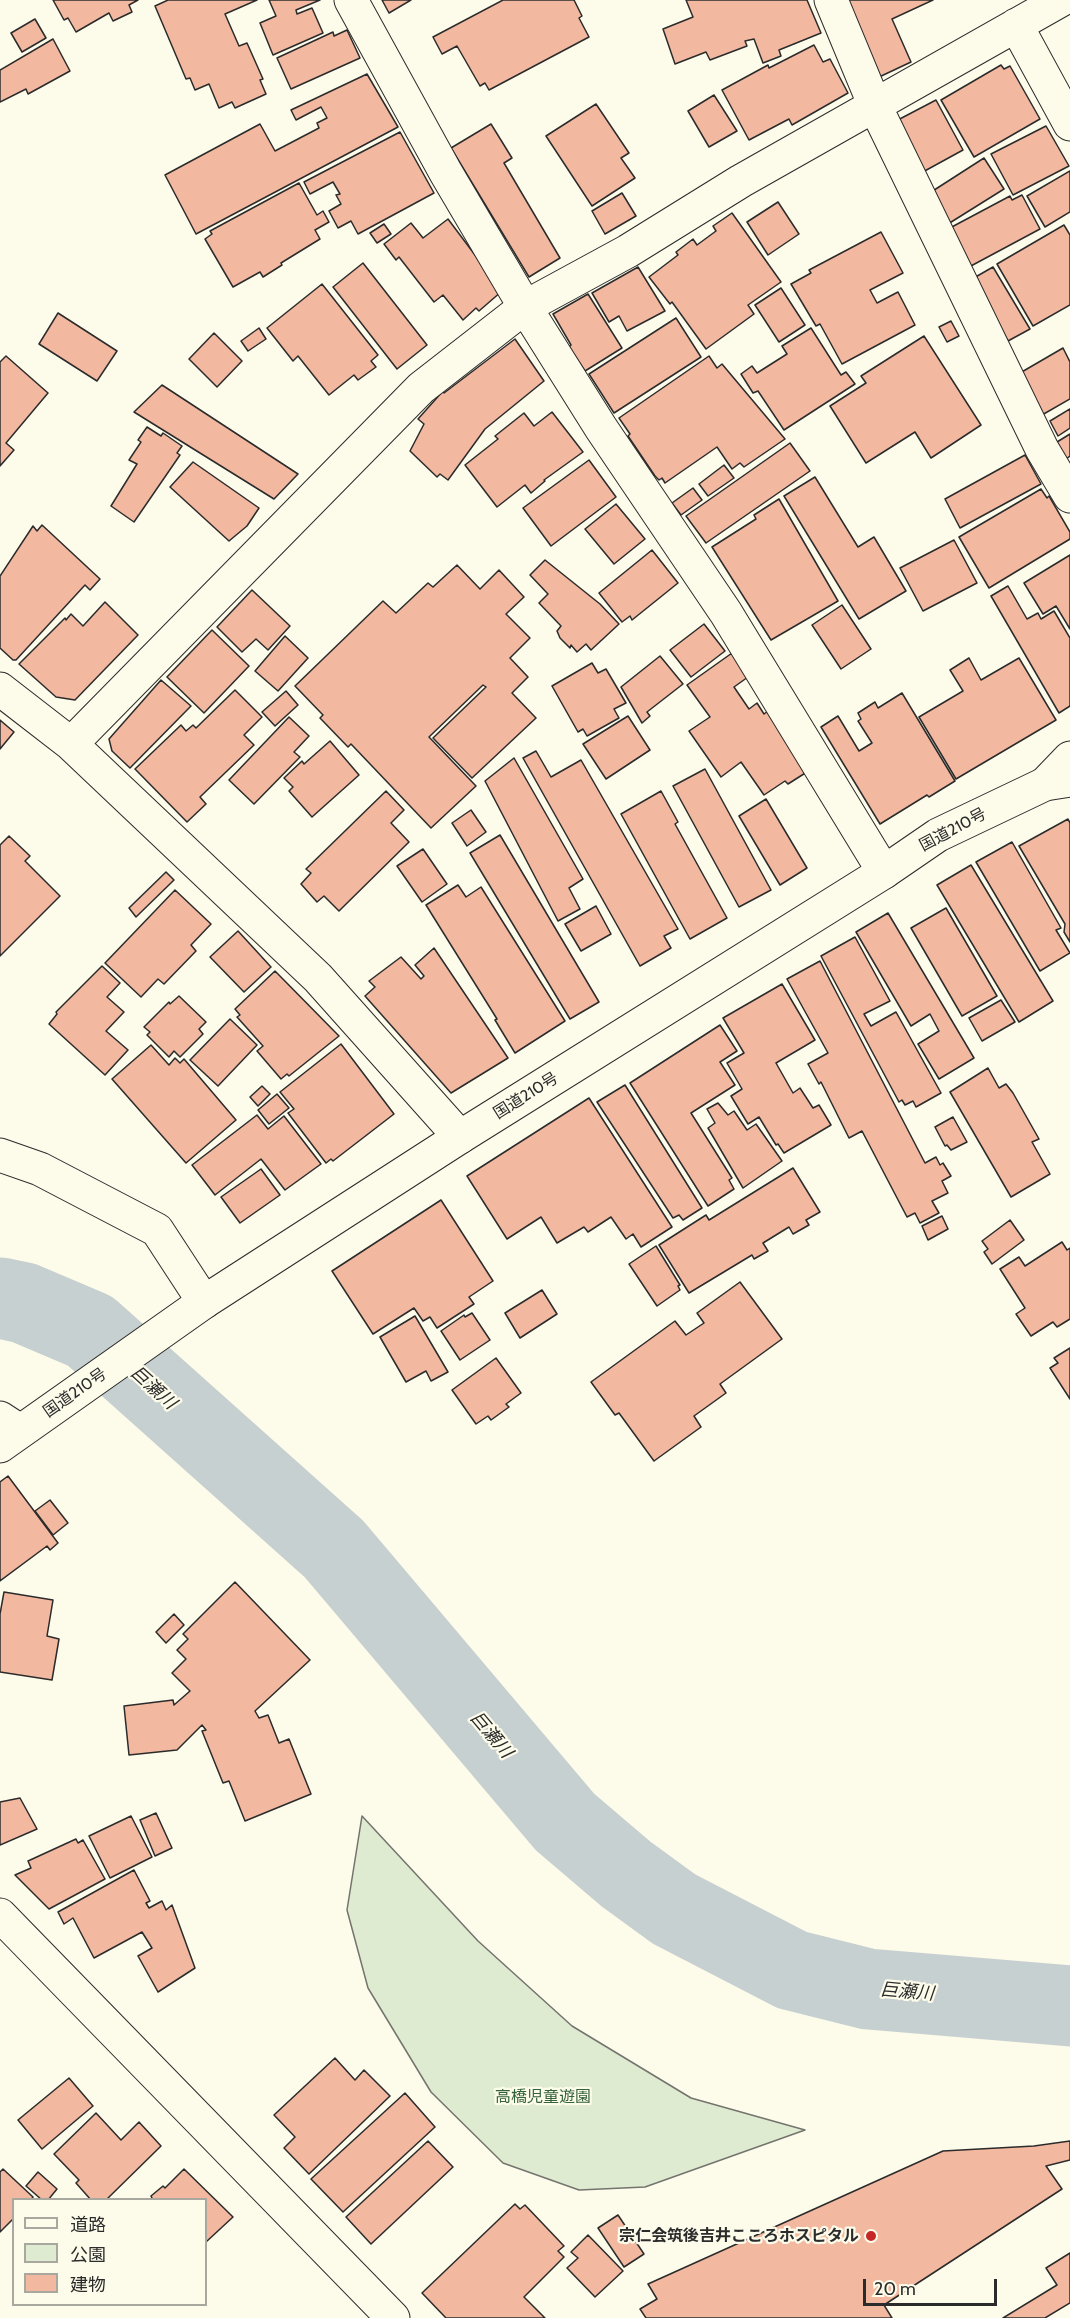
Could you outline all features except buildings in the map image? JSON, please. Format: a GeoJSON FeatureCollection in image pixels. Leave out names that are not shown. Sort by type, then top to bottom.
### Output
{"type":"FeatureCollection","features":[{"type":"Feature","properties":{"kind":"main road"},"geometry":{"type":"LineString","coordinates":[[351,0],[525,307],[601,428],[726,613],[884,872]]}},
{"type":"Feature","properties":{"kind":"main road"},"geometry":{"type":"LineString","coordinates":[[831,0],[875,106],[1042,449],[1070,496]]}},
{"type":"Feature","properties":{"kind":"main road"},"geometry":{"type":"LineString","coordinates":[[71,744],[421,388],[525,307],[628,251],[741,181],[1060,0]]}},
{"type":"Feature","properties":{"kind":"main road"},"geometry":{"type":"LineString","coordinates":[[1016,25],[1070,124]]}},
{"type":"Feature","properties":{"kind":"main road"},"geometry":{"type":"LineString","coordinates":[[0,689],[71,744],[318,978],[460,1137]]}},
{"type":"Feature","properties":{"kind":"main road"},"geometry":{"type":"LineString","coordinates":[[1057,782],[1070,758]]}},
{"type":"Feature","properties":{"kind":"main road","name":"国道210号"},"geometry":{"type":"LineString","coordinates":[[15,1428],[204,1302],[460,1137],[884,872],[938,835],[1057,782]]}},
{"type":"Feature","properties":{"kind":"main road"},"geometry":{"type":"LineString","coordinates":[[0,1155],[40,1169],[157,1230],[204,1302]]}},
{"type":"Feature","properties":{"kind":"main road"},"geometry":{"type":"LineString","coordinates":[[0,1915],[393,2318]]}},
{"type":"Feature","properties":{"kind":"green space","name":"高橋児童遊園"},"geometry":{"type":"Polygon","coordinates":[[[362,1816],[478,1941],[572,2026],[691,2098],[805,2130],[645,2187],[579,2190],[503,2163],[431,2092],[368,1988],[347,1910],[362,1816]]]}},
{"type":"Feature","properties":{"kind":"waterway","name":"巨瀬川"},"geometry":{"type":"LineString","coordinates":[[0,1298],[24,1303],[90,1331],[334,1549],[565,1822],[626,1874],[674,1909],[792,1970],[868,1989],[1070,2006]]}},
{"type":"Feature","properties":{"kind":"place","name":"宗仁会筑後吉井こころホスピタル"},"geometry":{"type":"Point","coordinates":[871,2236]}}]}
